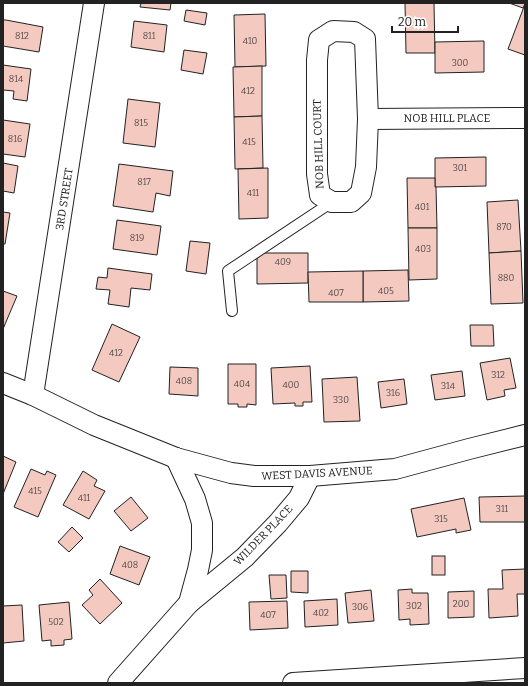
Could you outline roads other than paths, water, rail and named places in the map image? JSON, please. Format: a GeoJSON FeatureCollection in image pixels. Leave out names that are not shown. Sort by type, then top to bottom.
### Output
{"type":"FeatureCollection","features":[{"type":"Feature","properties":{"kind":"street","name":"3RD STREET"},"geometry":{"type":"LineString","coordinates":[[33,395],[94,3]]}},
{"type":"Feature","properties":{"kind":"street","name":"NOB HILL COURT"},"geometry":{"type":"LineString","coordinates":[[333,31],[354,32],[365,39],[368,119],[366,167],[361,193],[351,202],[332,202],[320,195],[317,174],[317,60],[319,40],[333,31]]}},
{"type":"Feature","properties":{"kind":"street","name":"NOB HILL PLACE"},"geometry":{"type":"LineString","coordinates":[[368,119],[525,118]]}},
{"type":"Feature","properties":{"kind":"street","name":"WEST DAVIS AVENUE"},"geometry":{"type":"LineString","coordinates":[[3,383],[33,395],[94,425],[176,458],[230,473],[254,476],[310,476],[395,469],[525,435]]}},
{"type":"Feature","properties":{"kind":"street","name":"WILDER PLACE"},"geometry":{"type":"LineString","coordinates":[[176,458],[202,523],[202,550],[189,603]]}},
{"type":"Feature","properties":{"kind":"street","name":"WILDER PLACE"},"geometry":{"type":"LineString","coordinates":[[118,683],[189,603],[245,557],[278,523],[299,498],[310,476]]}},
{"type":"Feature","properties":{"kind":"street"},"geometry":{"type":"LineString","coordinates":[[293,683],[493,677],[525,668]]}},
{"type":"Feature","properties":{"kind":"lane"},"geometry":{"type":"LineString","coordinates":[[232,311],[228,270],[332,202]]}}]}
